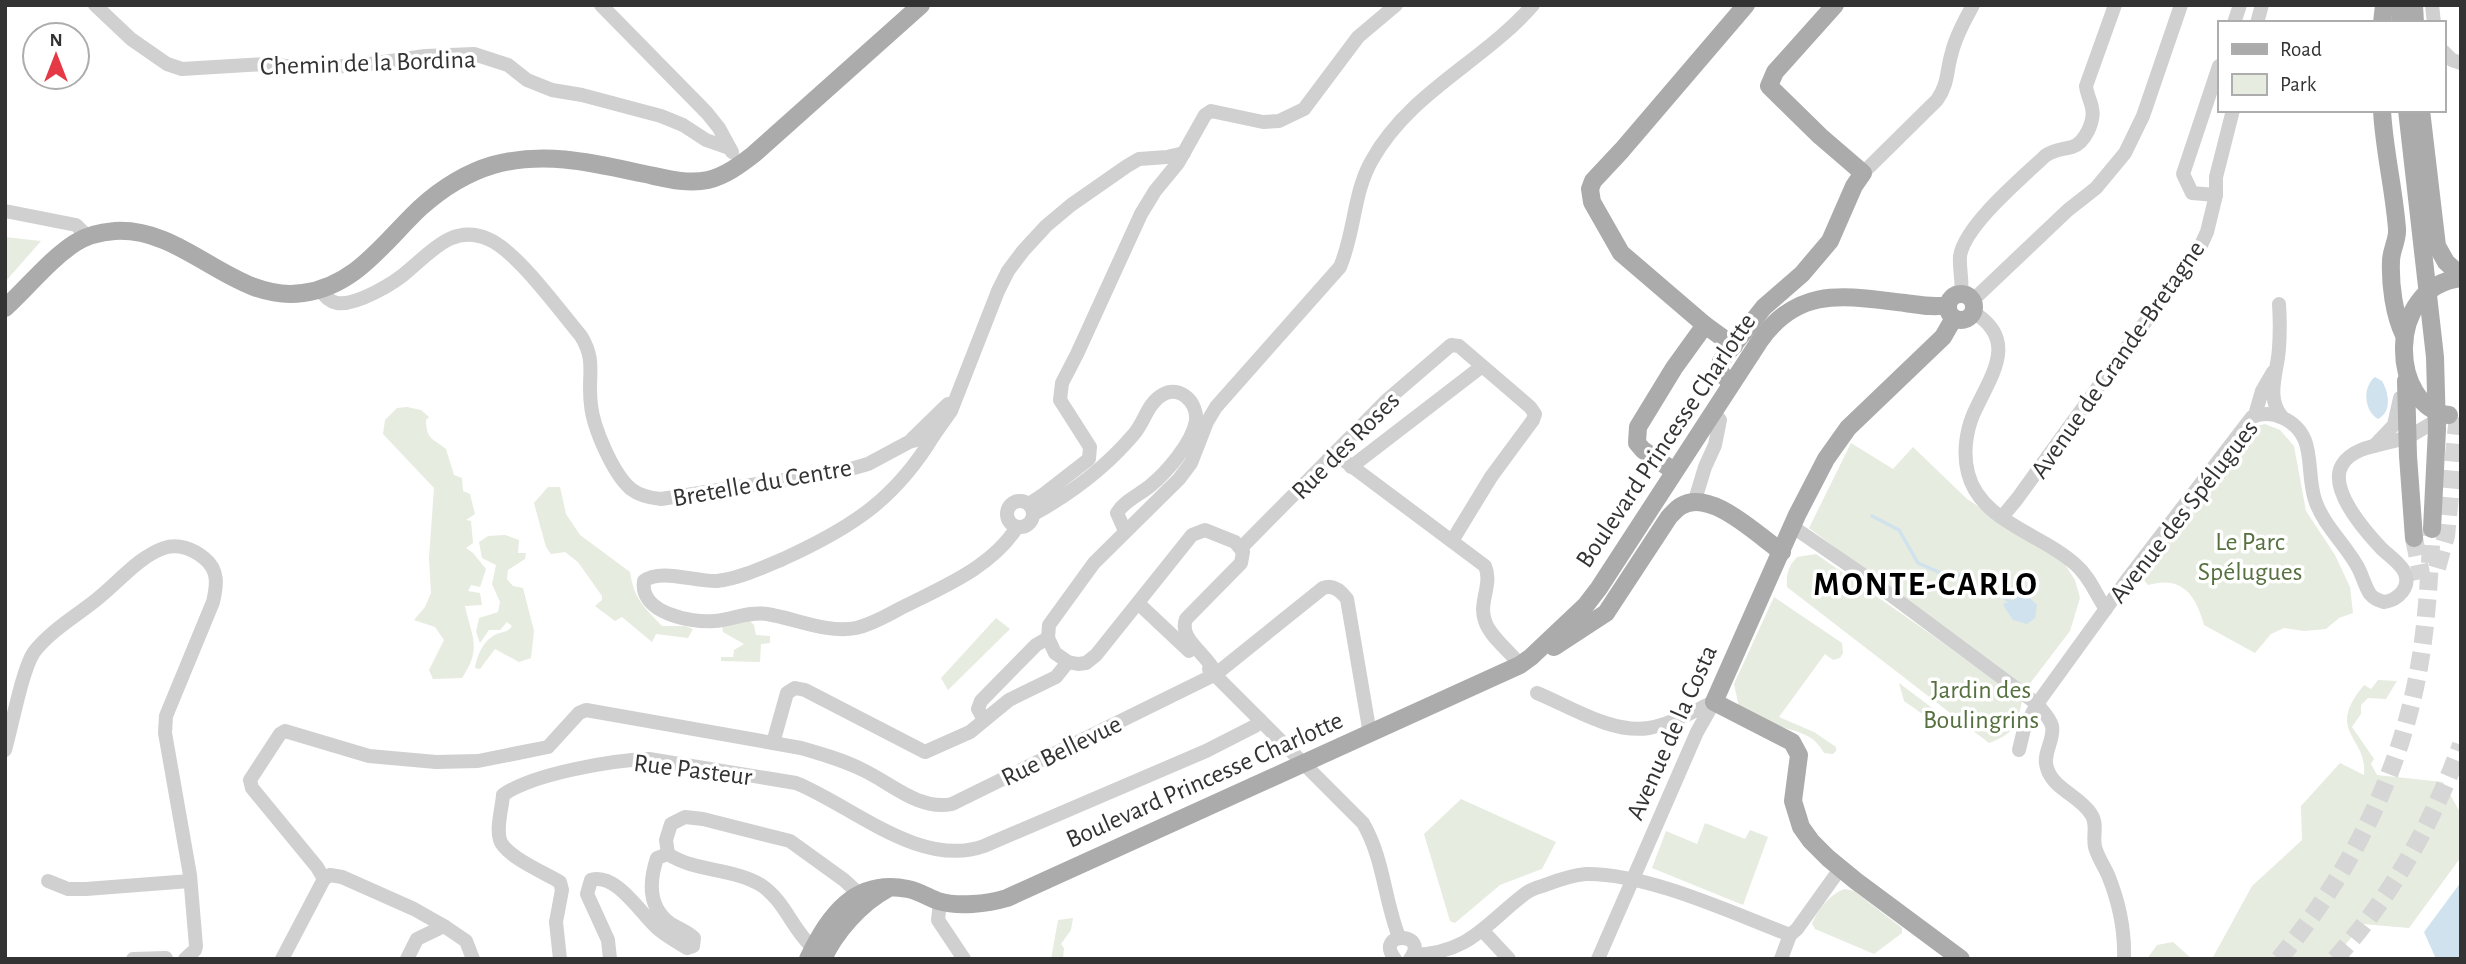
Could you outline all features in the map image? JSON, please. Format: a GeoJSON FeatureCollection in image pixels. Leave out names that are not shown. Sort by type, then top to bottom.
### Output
{"type":"FeatureCollection","features":[{"type":"Feature","properties":{"kind":"main road"},"geometry":{"type":"LineString","coordinates":[[5,308],[82,240],[116,231],[146,233],[166,239],[249,286],[281,294],[301,294],[320,290],[346,279],[369,260],[433,196],[452,183],[493,165],[521,160],[565,158],[677,181],[708,180],[740,164],[921,5]]}},
{"type":"Feature","properties":{"kind":"main road"},"geometry":{"type":"LineString","coordinates":[[1734,346],[1620,253],[1592,201],[1590,189],[1593,181],[1746,5]]}},
{"type":"Feature","properties":{"kind":"main road"},"geometry":{"type":"LineString","coordinates":[[1732,383],[1719,372],[1721,361],[1764,307],[1802,274],[1830,240],[1854,186],[1863,173],[1769,86],[1775,72],[1835,5]]}},
{"type":"Feature","properties":{"kind":"main road"},"geometry":{"type":"LineString","coordinates":[[2382,112],[2384,145],[2398,233],[2391,262],[2398,322],[2404,335]]}},
{"type":"Feature","properties":{"kind":"main road"},"geometry":{"type":"LineString","coordinates":[[2407,112],[2435,357],[2437,429],[2432,529]]}},
{"type":"Feature","properties":{"kind":"main road"},"geometry":{"type":"LineString","coordinates":[[2414,538],[2404,335],[2408,316],[2423,295],[2436,284],[2461,277],[2440,254],[2435,237],[2421,112]]}},
{"type":"Feature","properties":{"kind":"main road","name":"Boulevard Princesse Charlotte"},"geometry":{"type":"LineString","coordinates":[[1525,661],[1586,605],[1599,589],[1766,331],[1784,314],[1804,302],[1839,296],[1930,306],[1962,306]]}},
{"type":"Feature","properties":{"kind":"main road","name":"Avenue de la Costa"},"geometry":{"type":"LineString","coordinates":[[1714,702],[1820,468],[1848,428],[1942,337],[1962,306]]}},
{"type":"Feature","properties":{"kind":"main road"},"geometry":{"type":"LineString","coordinates":[[1674,471],[1637,443],[1638,428],[1674,368],[1705,325]]}},
{"type":"Feature","properties":{"kind":"main road"},"geometry":{"type":"LineString","coordinates":[[2405,363],[2409,379],[2421,402],[2434,411],[2449,416]]}},
{"type":"Feature","properties":{"kind":"main road"},"geometry":{"type":"LineString","coordinates":[[1586,605],[1587,616],[1602,616],[1669,517],[1682,505],[1710,504],[1721,508],[1782,552]]}},
{"type":"Feature","properties":{"kind":"main road","name":"Boulevard Princesse Charlotte"},"geometry":{"type":"LineString","coordinates":[[890,888],[907,889],[940,902],[982,902],[1007,898],[1547,652],[1602,616]]}},
{"type":"Feature","properties":{"kind":"main road"},"geometry":{"type":"LineString","coordinates":[[1714,702],[1769,732],[1784,737],[1796,747],[1799,755],[1793,801],[1797,818],[1817,848],[1840,869],[1961,959]]}},
{"type":"Feature","properties":{"kind":"main road"},"geometry":{"type":"LineString","coordinates":[[815,955],[829,922],[858,893],[869,888],[890,888]]}},
{"type":"Feature","properties":{"kind":"main road"},"geometry":{"type":"LineString","coordinates":[[815,955],[828,947],[869,901],[890,888]]}},
{"type":"Feature","properties":{"kind":"street","name":"Chemin de la Bordina"},"geometry":{"type":"LineString","coordinates":[[95,5],[131,39],[167,64],[182,69],[266,64],[296,67],[356,66],[425,56],[474,54],[508,65],[527,80],[552,90],[661,116],[683,125],[706,140],[729,148]]}},
{"type":"Feature","properties":{"kind":"street"},"geometry":{"type":"LineString","coordinates":[[601,5],[706,113],[719,128],[740,164]]}},
{"type":"Feature","properties":{"kind":"street"},"geometry":{"type":"LineString","coordinates":[[1184,153],[1139,159],[1071,205],[1046,226],[1023,251],[998,290],[951,411],[899,484],[869,512],[826,539],[767,566],[719,581],[654,575],[644,581],[648,600],[665,612],[706,622],[764,613],[832,628],[852,629],[873,622],[973,569],[1010,539],[1017,527],[1029,524],[1031,509],[1044,495],[1089,459],[1090,447],[1060,400],[1062,383],[1141,214],[1184,153],[1205,115],[1211,111],[1263,122],[1279,121],[1304,109],[1358,37],[1396,5]]}},
{"type":"Feature","properties":{"kind":"street"},"geometry":{"type":"LineString","coordinates":[[984,720],[978,709],[981,701],[1048,631],[1094,563],[1159,501],[1191,463],[1207,422],[1216,407],[1340,267],[1359,188],[1387,135],[1424,96],[1510,29],[1533,5]]}},
{"type":"Feature","properties":{"kind":"street"},"geometry":{"type":"LineString","coordinates":[[1863,173],[1937,100],[1944,89],[1953,46],[1973,5]]}},
{"type":"Feature","properties":{"kind":"street"},"geometry":{"type":"LineString","coordinates":[[1962,306],[1960,255],[1976,224],[2045,156],[2054,149],[2077,144],[2088,131],[2092,109],[2086,86],[2115,5]]}},
{"type":"Feature","properties":{"kind":"street"},"geometry":{"type":"LineString","coordinates":[[1962,306],[2095,188],[2125,153],[2144,116],[2181,5]]}},
{"type":"Feature","properties":{"kind":"street"},"geometry":{"type":"LineString","coordinates":[[2445,53],[2461,64]]}},
{"type":"Feature","properties":{"kind":"street"},"geometry":{"type":"LineString","coordinates":[[2216,195],[2192,193],[2183,174],[2218,69]]}},
{"type":"Feature","properties":{"kind":"street","name":"Avenue de Grande-Bretagne"},"geometry":{"type":"LineString","coordinates":[[2002,517],[2040,469],[2201,246],[2216,195],[2216,177],[2232,112]]}},
{"type":"Feature","properties":{"kind":"street"},"geometry":{"type":"LineString","coordinates":[[1155,157],[1160,170],[1155,191]]}},
{"type":"Feature","properties":{"kind":"street"},"geometry":{"type":"LineString","coordinates":[[5,211],[76,225],[82,240]]}},
{"type":"Feature","properties":{"kind":"street","name":"Bretelle du Centre"},"geometry":{"type":"LineString","coordinates":[[320,290],[328,299],[338,303],[356,301],[408,272],[433,248],[459,235],[476,234],[490,239],[509,252],[581,335],[592,361],[589,391],[594,420],[620,477],[631,489],[644,497],[661,499],[847,470],[868,464],[909,442]]}},
{"type":"Feature","properties":{"kind":"street"},"geometry":{"type":"LineString","coordinates":[[346,279],[358,291],[370,294]]}},
{"type":"Feature","properties":{"kind":"street"},"geometry":{"type":"LineString","coordinates":[[2279,304],[2279,353],[2273,395],[2282,417]]}},
{"type":"Feature","properties":{"kind":"street"},"geometry":{"type":"LineString","coordinates":[[1962,306],[1990,325],[1996,336],[1998,360],[1995,372],[1972,417],[1968,433],[1968,476],[1981,499],[2002,517],[2065,555],[2079,567],[2106,609]]}},
{"type":"Feature","properties":{"kind":"street","name":"Rue des Roses"},"geometry":{"type":"LineString","coordinates":[[1216,674],[1211,662],[1184,634],[1183,627],[1185,619],[1241,563],[1243,558],[1238,545],[1387,400],[1451,345],[1459,346],[1481,367]]}},
{"type":"Feature","properties":{"kind":"street"},"geometry":{"type":"LineString","coordinates":[[2373,447],[2388,433],[2398,418],[2405,363]]}},
{"type":"Feature","properties":{"kind":"street"},"geometry":{"type":"LineString","coordinates":[[1351,467],[1481,367],[1535,414],[1491,477],[1452,541]]}},
{"type":"Feature","properties":{"kind":"street"},"geometry":{"type":"LineString","coordinates":[[2255,415],[2262,391],[2275,368]]}},
{"type":"Feature","properties":{"kind":"street"},"geometry":{"type":"LineString","coordinates":[[1017,527],[1008,519],[1009,507],[1020,501],[1031,509],[1051,505],[1104,465],[1136,432],[1153,402],[1165,393],[1184,395],[1194,404],[1195,425],[1180,454],[1149,487],[1121,507],[1117,513],[1125,531]]}},
{"type":"Feature","properties":{"kind":"street"},"geometry":{"type":"LineString","coordinates":[[909,442],[945,406],[954,401]]}},
{"type":"Feature","properties":{"kind":"street"},"geometry":{"type":"LineString","coordinates":[[1694,503],[1704,467],[1719,432],[1720,420],[1713,411]]}},
{"type":"Feature","properties":{"kind":"street","name":"Avenue des Spélugues"},"geometry":{"type":"LineString","coordinates":[[2019,750],[2024,729],[2037,704],[2238,433],[2255,415],[2265,413],[2282,417],[2297,428],[2305,439],[2311,457],[2312,488],[2316,503],[2353,559],[2371,594],[2381,601],[2397,597],[2405,585],[2404,572],[2371,535],[2343,498],[2338,485],[2339,472],[2346,460],[2373,447]]}},
{"type":"Feature","properties":{"kind":"street"},"geometry":{"type":"LineString","coordinates":[[2373,447],[2409,436],[2449,416]]}},
{"type":"Feature","properties":{"kind":"street"},"geometry":{"type":"LineString","coordinates":[[909,442],[934,435]]}},
{"type":"Feature","properties":{"kind":"street"},"geometry":{"type":"LineString","coordinates":[[909,442],[919,445],[922,455]]}},
{"type":"Feature","properties":{"kind":"street"},"geometry":{"type":"LineString","coordinates":[[1334,453],[1485,566],[1488,574],[1483,607],[1485,621],[1525,661]]}},
{"type":"Feature","properties":{"kind":"street"},"geometry":{"type":"LineString","coordinates":[[1149,487],[1159,501]]}},
{"type":"Feature","properties":{"kind":"street"},"geometry":{"type":"LineString","coordinates":[[1793,527],[1869,579],[2037,704],[2049,718],[2053,729],[2045,755],[2046,768],[2052,779],[2083,804],[2093,816],[2097,850],[2119,907],[2124,959]]}},
{"type":"Feature","properties":{"kind":"street"},"geometry":{"type":"LineString","coordinates":[[1048,631],[1055,653],[1068,662],[1086,663],[1139,604],[1192,535],[1205,530],[1238,545]]}},
{"type":"Feature","properties":{"kind":"street"},"geometry":{"type":"LineString","coordinates":[[5,750],[27,668],[34,653],[51,635],[148,556],[166,547],[195,551],[208,561],[215,572],[217,585],[205,624],[166,716],[164,733],[190,881],[196,946],[184,959],[176,954],[166,959],[141,958]]}},
{"type":"Feature","properties":{"kind":"street","name":"Rue Bellevue"},"geometry":{"type":"LineString","coordinates":[[324,878],[258,798],[250,780],[280,734],[285,732],[357,753],[410,761],[478,761],[548,747],[579,713],[586,710],[773,743],[828,756],[863,770],[927,805],[942,806],[952,804],[1216,674],[1323,588],[1331,586],[1347,599],[1370,734]]}},
{"type":"Feature","properties":{"kind":"street"},"geometry":{"type":"LineString","coordinates":[[1139,604],[1216,674],[1363,822],[1382,866],[1392,921],[1399,937]]}},
{"type":"Feature","properties":{"kind":"street"},"geometry":{"type":"LineString","coordinates":[[773,743],[787,693],[795,688],[805,690],[925,752],[954,741],[1026,690],[1056,677],[1068,662]]}},
{"type":"Feature","properties":{"kind":"street"},"geometry":{"type":"LineString","coordinates":[[1537,693],[1609,724],[1634,729],[1670,722],[1714,702]]}},
{"type":"Feature","properties":{"kind":"street","name":"Avenue de la Costa"},"geometry":{"type":"LineString","coordinates":[[1598,959],[1697,732],[1714,702]]}},
{"type":"Feature","properties":{"kind":"street","name":"Rue Pasteur"},"geometry":{"type":"LineString","coordinates":[[560,959],[555,922],[562,890],[560,882],[511,854],[501,843],[499,832],[503,795],[512,789],[573,771],[627,760],[649,759],[796,783],[865,821],[920,844],[961,851],[976,849],[1206,751],[1255,726],[1260,720]]}},
{"type":"Feature","properties":{"kind":"street"},"geometry":{"type":"LineString","coordinates":[[1670,722],[1689,724],[1697,732]]}},
{"type":"Feature","properties":{"kind":"street"},"geometry":{"type":"LineString","coordinates":[[668,854],[666,840],[671,824],[685,817],[703,819],[790,841],[858,893]]}},
{"type":"Feature","properties":{"kind":"street"},"geometry":{"type":"LineString","coordinates":[[610,959],[608,940],[587,894],[591,880],[598,878],[606,879],[622,892],[656,927],[687,948],[693,946],[694,938],[663,918],[654,905],[654,869],[657,858],[668,854],[686,863],[758,884],[780,902],[815,955]]}},
{"type":"Feature","properties":{"kind":"street"},"geometry":{"type":"LineString","coordinates":[[1781,959],[1790,934],[1797,929],[1840,869]]}},
{"type":"Feature","properties":{"kind":"street"},"geometry":{"type":"LineString","coordinates":[[1395,959],[1390,949],[1392,942],[1399,937],[1412,942],[1414,948],[1411,957],[1456,947],[1483,932],[1528,891],[1560,879],[1585,874],[1652,884],[1790,934]]}},
{"type":"Feature","properties":{"kind":"street"},"geometry":{"type":"LineString","coordinates":[[282,959],[324,878],[330,875],[342,877],[444,926],[466,942],[474,959]]}},
{"type":"Feature","properties":{"kind":"street"},"geometry":{"type":"LineString","coordinates":[[48,881],[77,889],[190,881]]}},
{"type":"Feature","properties":{"kind":"street"},"geometry":{"type":"LineString","coordinates":[[940,902],[938,920],[964,959]]}},
{"type":"Feature","properties":{"kind":"street"},"geometry":{"type":"LineString","coordinates":[[407,959],[421,924],[419,912]]}},
{"type":"Feature","properties":{"kind":"street"},"geometry":{"type":"LineString","coordinates":[[417,939],[444,926]]}},
{"type":"Feature","properties":{"kind":"street"},"geometry":{"type":"LineString","coordinates":[[1483,932],[1509,959]]}},
{"type":"Feature","properties":{"kind":"green space"},"geometry":{"type":"Polygon","coordinates":[[[5,237],[41,241],[5,282],[5,237]]]}},
{"type":"Feature","properties":{"kind":"green space"},"geometry":{"type":"Polygon","coordinates":[[[397,408],[421,410],[429,417],[426,427],[429,435],[446,449],[454,475],[462,478],[463,491],[470,494],[475,514],[466,520],[471,521],[473,543],[466,548],[486,569],[480,587],[471,585],[468,591],[480,593],[482,605],[465,606],[474,650],[462,678],[433,679],[429,670],[444,640],[435,627],[414,620],[425,607],[431,593],[429,558],[434,488],[383,434],[385,420],[397,408]]]}},
{"type":"Feature","properties":{"kind":"green space","name":"Le Parc Spélugues"},"geometry":{"type":"Polygon","coordinates":[[[2265,424],[2280,430],[2294,446],[2306,511],[2335,555],[2350,587],[2353,613],[2339,618],[2326,629],[2304,631],[2284,628],[2271,634],[2255,653],[2204,625],[2192,597],[2179,585],[2148,585],[2141,577],[2245,435],[2252,427],[2265,424]]]}},
{"type":"Feature","properties":{"kind":"green space"},"geometry":{"type":"Polygon","coordinates":[[[1851,443],[1893,469],[1913,447],[1967,499],[2062,560],[2075,580],[2080,598],[2070,631],[2028,686],[2017,684],[1809,528],[1851,443]]]}},
{"type":"Feature","properties":{"kind":"green space"},"geometry":{"type":"Polygon","coordinates":[[[548,487],[560,487],[566,514],[580,535],[630,572],[637,596],[662,626],[685,626],[693,629],[688,638],[656,634],[652,642],[622,617],[615,621],[595,606],[602,600],[602,596],[578,562],[565,552],[551,554],[546,547],[534,503],[548,487]]]}},
{"type":"Feature","properties":{"kind":"green space"},"geometry":{"type":"Polygon","coordinates":[[[505,535],[519,540],[518,553],[526,553],[525,559],[508,570],[507,579],[513,586],[523,588],[534,631],[531,658],[519,662],[495,649],[480,669],[475,668],[479,653],[492,636],[507,631],[512,626],[507,622],[500,630],[489,630],[480,643],[476,632],[479,618],[498,612],[500,602],[492,584],[496,565],[482,558],[479,542],[488,536],[505,535]]]}},
{"type":"Feature","properties":{"kind":"green space","name":"Jardin des Boulingrins"},"geometry":{"type":"Polygon","coordinates":[[[1816,554],[2022,701],[2013,728],[1989,743],[1787,587],[1788,571],[1797,557],[1816,554]]]}},
{"type":"Feature","properties":{"kind":"green space"},"geometry":{"type":"Polygon","coordinates":[[[1774,597],[1842,643],[1843,653],[1840,658],[1833,660],[1825,654],[1779,717],[1814,732],[1836,747],[1833,754],[1824,753],[1815,741],[1805,735],[1739,707],[1734,684],[1774,597]]]}},
{"type":"Feature","properties":{"kind":"green space"},"geometry":{"type":"Polygon","coordinates":[[[747,618],[754,625],[756,635],[770,636],[770,643],[761,644],[760,662],[721,661],[721,657],[733,657],[734,650],[744,644],[723,632],[722,625],[747,618]]]}},
{"type":"Feature","properties":{"kind":"green space"},"geometry":{"type":"Polygon","coordinates":[[[996,618],[1010,629],[948,690],[941,678],[996,618]]]}},
{"type":"Feature","properties":{"kind":"green space"},"geometry":{"type":"Polygon","coordinates":[[[2378,680],[2397,681],[2386,699],[2368,698],[2361,705],[2361,714],[2352,727],[2374,759],[2371,764],[2377,775],[2443,782],[2461,814],[2461,857],[2409,928],[2363,924],[2333,959],[2212,959],[2252,886],[2302,840],[2301,806],[2340,763],[2364,775],[2364,762],[2347,724],[2348,714],[2364,685],[2371,689],[2378,680]]]}},
{"type":"Feature","properties":{"kind":"green space"},"geometry":{"type":"Polygon","coordinates":[[[1899,683],[1948,720],[1931,720],[1904,701],[1899,683]]]}},
{"type":"Feature","properties":{"kind":"green space"},"geometry":{"type":"Polygon","coordinates":[[[1461,799],[1556,842],[1542,869],[1500,885],[1455,923],[1450,921],[1424,834],[1461,799]]]}},
{"type":"Feature","properties":{"kind":"green space"},"geometry":{"type":"Polygon","coordinates":[[[1705,823],[1745,839],[1750,830],[1768,837],[1743,905],[1652,868],[1666,831],[1697,844],[1705,823]]]}},
{"type":"Feature","properties":{"kind":"green space"},"geometry":{"type":"Polygon","coordinates":[[[1845,889],[1854,891],[1902,928],[1902,933],[1874,954],[1815,929],[1812,924],[1821,908],[1835,894],[1845,889]]]}},
{"type":"Feature","properties":{"kind":"green space"},"geometry":{"type":"Polygon","coordinates":[[[1073,918],[1071,930],[1061,944],[1064,948],[1063,959],[1051,959],[1058,920],[1073,918]]]}},
{"type":"Feature","properties":{"kind":"green space"},"geometry":{"type":"Polygon","coordinates":[[[2173,942],[2192,959],[2147,959],[2157,945],[2173,942]]]}},
{"type":"Feature","properties":{"kind":"water"},"geometry":{"type":"Polygon","coordinates":[[[2375,377],[2382,381],[2388,396],[2386,412],[2378,419],[2367,405],[2366,399],[2368,387],[2375,377]]]}},
{"type":"Feature","properties":{"kind":"water"},"geometry":{"type":"Polygon","coordinates":[[[2018,596],[2028,596],[2037,605],[2035,618],[2027,624],[2013,620],[2003,605],[2018,596]]]}},
{"type":"Feature","properties":{"kind":"water"},"geometry":{"type":"Polygon","coordinates":[[[2461,882],[2461,959],[2436,959],[2424,932],[2461,882]]]}},
{"type":"Feature","properties":{"kind":"waterway"},"geometry":{"type":"LineString","coordinates":[[1872,516],[1899,530],[1918,563],[1943,574],[1966,576]]}},
{"type":"Feature","properties":{"kind":"waterway"},"geometry":{"type":"LineString","coordinates":[[1980,583],[2011,602]]}},
{"type":"Feature","properties":{"kind":"tunnel"},"geometry":{"type":"LineString","coordinates":[[2437,568],[2446,536],[2458,415]]}},
{"type":"Feature","properties":{"kind":"tunnel"},"geometry":{"type":"LineString","coordinates":[[2279,959],[2304,927],[2348,860],[2367,825],[2398,751],[2421,655],[2432,529]]}},
{"type":"Feature","properties":{"kind":"tunnel"},"geometry":{"type":"LineString","coordinates":[[2414,538],[2422,579]]}},
{"type":"Feature","properties":{"kind":"tunnel"},"geometry":{"type":"LineString","coordinates":[[2335,959],[2375,910],[2408,858],[2437,803],[2461,745]]}},
{"type":"Feature","properties":{"kind":"district","name":"MONTE-CARLO"},"geometry":{"type":"Point","coordinates":[1926,583]}}]}
